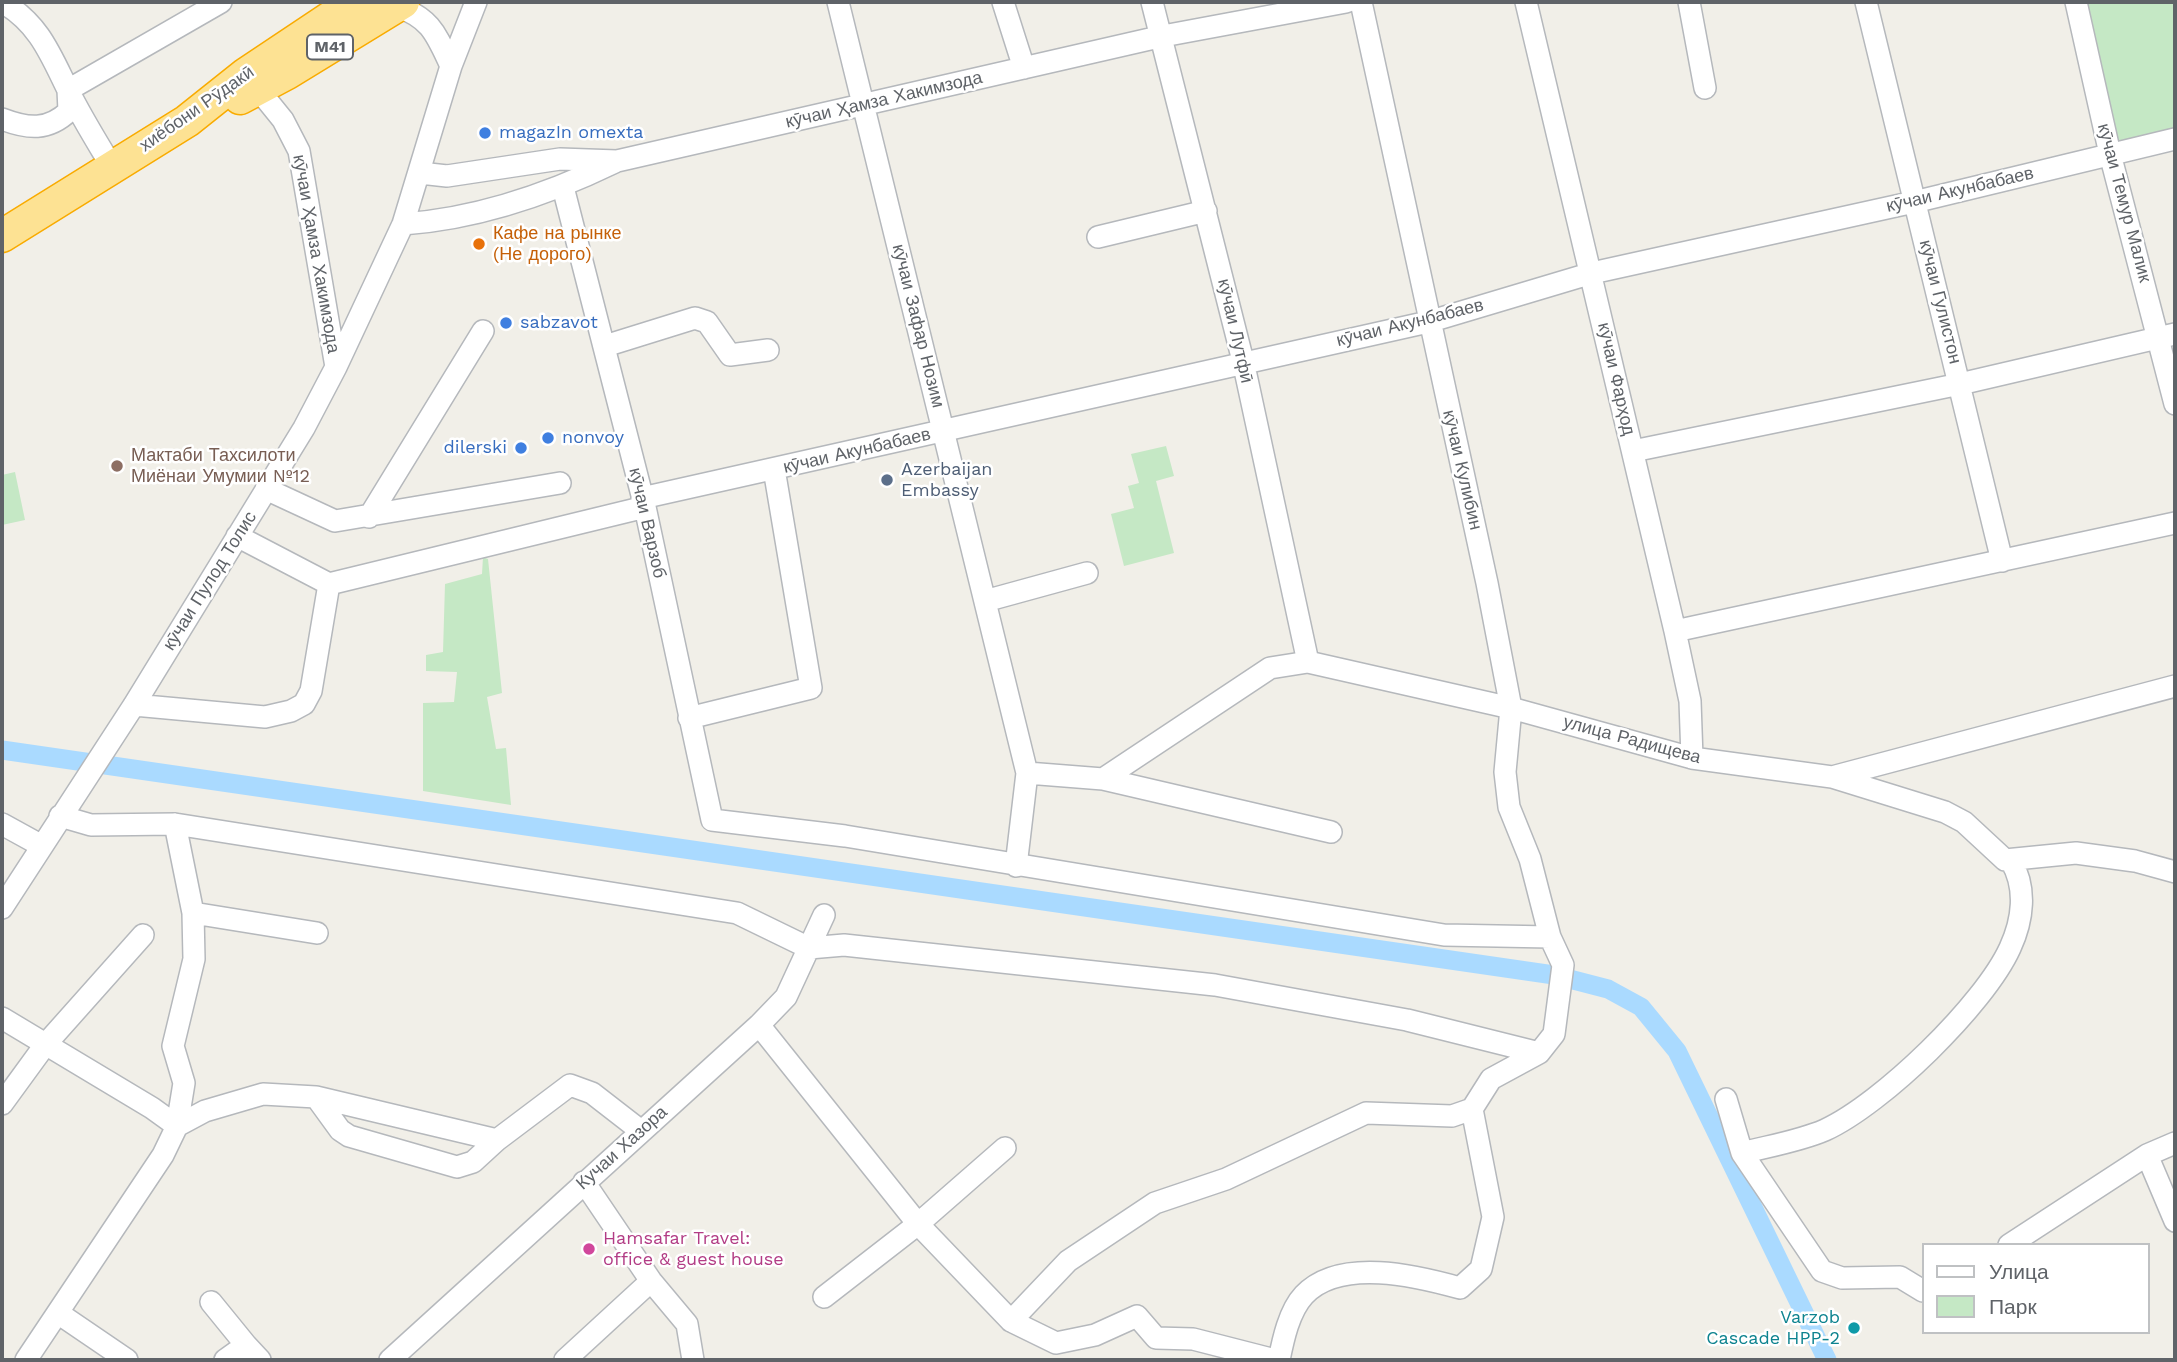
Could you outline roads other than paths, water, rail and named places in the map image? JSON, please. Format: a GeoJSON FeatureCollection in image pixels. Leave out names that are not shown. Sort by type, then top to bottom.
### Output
{"type":"FeatureCollection","features":[{"type":"Feature","properties":{"kind":"highway","name":"хиёбони Рӯдакӣ"},"geometry":{"type":"LineString","coordinates":[[2,236],[251,82],[354,2]]}},
{"type":"Feature","properties":{"kind":"highway","name":"M41"},"geometry":{"type":"LineString","coordinates":[[251,82],[399,4]]}},
{"type":"Feature","properties":{"kind":"street"},"geometry":{"type":"LineString","coordinates":[[2,2],[27,23],[51,50],[68,90],[113,167]]}},
{"type":"Feature","properties":{"kind":"street"},"geometry":{"type":"LineString","coordinates":[[68,90],[221,2]]}},
{"type":"Feature","properties":{"kind":"street","name":"кӯчаи Пулод Толис"},"geometry":{"type":"LineString","coordinates":[[2,908],[134,705],[266,489],[336,368],[402,224],[452,66],[477,2]]}},
{"type":"Feature","properties":{"kind":"street","name":"кӯчаи Зафар Нозим"},"geometry":{"type":"LineString","coordinates":[[838,2],[1027,773]]}},
{"type":"Feature","properties":{"kind":"street"},"geometry":{"type":"LineString","coordinates":[[1003,2],[1024,68]]}},
{"type":"Feature","properties":{"kind":"street","name":"кӯчаи Лутфӣ"},"geometry":{"type":"LineString","coordinates":[[1152,2],[1163,36],[1243,361],[1308,662]]}},
{"type":"Feature","properties":{"kind":"street","name":"кӯчаи Ҳамза Хакимзода"},"geometry":{"type":"LineString","coordinates":[[420,173],[447,176],[559,159],[617,161],[1163,36],[1346,2]]}},
{"type":"Feature","properties":{"kind":"street","name":"кӯчаи Кулибин"},"geometry":{"type":"LineString","coordinates":[[1361,2],[1428,322],[1487,583],[1511,708],[1505,772],[1509,807],[1530,859],[1550,937],[1563,965],[1560,1007],[1554,1034],[1539,1054]]}},
{"type":"Feature","properties":{"kind":"street","name":"кӯчаи Фарҳод"},"geometry":{"type":"LineString","coordinates":[[1526,2],[1675,631],[1690,702],[1692,758]]}},
{"type":"Feature","properties":{"kind":"street"},"geometry":{"type":"LineString","coordinates":[[1689,2],[1705,88]]}},
{"type":"Feature","properties":{"kind":"street","name":"кӯчаи Гулистон"},"geometry":{"type":"LineString","coordinates":[[1866,2],[2002,561]]}},
{"type":"Feature","properties":{"kind":"street","name":"кӯчаи Темур Малик"},"geometry":{"type":"LineString","coordinates":[[2076,2],[2110,154],[2167,335],[2175,404]]}},
{"type":"Feature","properties":{"kind":"street"},"geometry":{"type":"LineString","coordinates":[[399,4],[426,21],[452,66]]}},
{"type":"Feature","properties":{"kind":"street","name":"кӯчаи Ҳамза Хакимзода"},"geometry":{"type":"LineString","coordinates":[[251,82],[283,120],[299,151],[336,368]]}},
{"type":"Feature","properties":{"kind":"street"},"geometry":{"type":"LineString","coordinates":[[2,119],[36,129],[58,121],[69,111],[68,90]]}},
{"type":"Feature","properties":{"kind":"street","name":"кӯчаи Акунбабаев"},"geometry":{"type":"LineString","coordinates":[[329,584],[774,469],[1243,361],[1428,322],[1592,273],[1914,202],[2175,139]]}},
{"type":"Feature","properties":{"kind":"street"},"geometry":{"type":"LineString","coordinates":[[402,224],[442,221],[563,187],[617,161]]}},
{"type":"Feature","properties":{"kind":"street","name":"кӯчаи Варзоб"},"geometry":{"type":"LineString","coordinates":[[563,187],[643,503],[712,820],[845,836],[1016,866]]}},
{"type":"Feature","properties":{"kind":"street"},"geometry":{"type":"LineString","coordinates":[[1098,237],[1206,211]]}},
{"type":"Feature","properties":{"kind":"street"},"geometry":{"type":"LineString","coordinates":[[605,346],[695,318],[707,322],[715,338],[730,355],[768,350]]}},
{"type":"Feature","properties":{"kind":"street"},"geometry":{"type":"LineString","coordinates":[[369,517],[483,331]]}},
{"type":"Feature","properties":{"kind":"street"},"geometry":{"type":"LineString","coordinates":[[1633,451],[1960,384],[2167,335]]}},
{"type":"Feature","properties":{"kind":"street"},"geometry":{"type":"LineString","coordinates":[[689,718],[811,688],[774,469]]}},
{"type":"Feature","properties":{"kind":"street"},"geometry":{"type":"LineString","coordinates":[[266,489],[335,521],[560,483]]}},
{"type":"Feature","properties":{"kind":"street"},"geometry":{"type":"LineString","coordinates":[[1675,631],[2175,523]]}},
{"type":"Feature","properties":{"kind":"street"},"geometry":{"type":"LineString","coordinates":[[134,705],[265,717],[291,711],[304,704],[311,691],[329,584],[237,536]]}},
{"type":"Feature","properties":{"kind":"street"},"geometry":{"type":"LineString","coordinates":[[985,601],[1087,573]]}},
{"type":"Feature","properties":{"kind":"street","name":"улица Радищева"},"geometry":{"type":"LineString","coordinates":[[1102,779],[1270,668],[1308,662],[1511,708],[1692,758],[1832,777],[1945,812],[1964,822],[1988,842],[1997,855],[2011,861]]}},
{"type":"Feature","properties":{"kind":"street"},"geometry":{"type":"LineString","coordinates":[[1832,777],[2175,686]]}},
{"type":"Feature","properties":{"kind":"street"},"geometry":{"type":"LineString","coordinates":[[1331,832],[1102,779],[1027,773],[1016,866],[1444,935],[1550,937]]}},
{"type":"Feature","properties":{"kind":"street"},"geometry":{"type":"LineString","coordinates":[[60,816],[91,825],[175,824],[737,913],[809,947],[844,944],[1215,985],[1407,1020],[1539,1054]]}},
{"type":"Feature","properties":{"kind":"street"},"geometry":{"type":"LineString","coordinates":[[2,824],[42,846]]}},
{"type":"Feature","properties":{"kind":"street"},"geometry":{"type":"LineString","coordinates":[[26,1360],[163,1155],[177,1126],[184,1083],[173,1046],[194,959],[193,913],[175,824]]}},
{"type":"Feature","properties":{"kind":"street"},"geometry":{"type":"LineString","coordinates":[[1742,1153],[1825,1129],[1836,1123],[1896,1083],[1978,998],[2010,948],[2021,913],[2020,876],[2011,861],[2076,853],[2135,861],[2175,872]]}},
{"type":"Feature","properties":{"kind":"street"},"geometry":{"type":"LineString","coordinates":[[193,913],[317,933]]}},
{"type":"Feature","properties":{"kind":"street","name":"Кучаи Хазора"},"geometry":{"type":"LineString","coordinates":[[390,1360],[759,1025],[786,997],[824,915]]}},
{"type":"Feature","properties":{"kind":"street"},"geometry":{"type":"LineString","coordinates":[[2,1104],[46,1045],[143,934]]}},
{"type":"Feature","properties":{"kind":"street"},"geometry":{"type":"LineString","coordinates":[[2,1018],[152,1108],[177,1126]]}},
{"type":"Feature","properties":{"kind":"street"},"geometry":{"type":"LineString","coordinates":[[759,1025],[918,1224],[1011,1321],[1056,1343],[1095,1335],[1137,1316],[1156,1338],[1193,1339],[1277,1360],[1283,1335],[1304,1295],[1330,1279],[1373,1270],[1460,1288],[1481,1269],[1493,1217],[1472,1109]]}},
{"type":"Feature","properties":{"kind":"street"},"geometry":{"type":"LineString","coordinates":[[1011,1321],[1068,1261],[1154,1203],[1226,1178],[1366,1113],[1452,1116],[1472,1109],[1491,1079],[1539,1054]]}},
{"type":"Feature","properties":{"kind":"street"},"geometry":{"type":"LineString","coordinates":[[316,1097],[340,1130],[349,1136],[457,1167],[473,1162],[497,1140],[570,1085],[592,1093],[641,1131]]}},
{"type":"Feature","properties":{"kind":"street"},"geometry":{"type":"LineString","coordinates":[[177,1126],[205,1111],[263,1094],[316,1097],[497,1140]]}},
{"type":"Feature","properties":{"kind":"street"},"geometry":{"type":"LineString","coordinates":[[1726,1099],[1742,1153],[1822,1271],[1842,1278],[1900,1277],[1922,1290]]}},
{"type":"Feature","properties":{"kind":"street"},"geometry":{"type":"LineString","coordinates":[[2012,1243],[2147,1155],[2175,1143]]}},
{"type":"Feature","properties":{"kind":"street"},"geometry":{"type":"LineString","coordinates":[[824,1297],[918,1224],[1006,1148]]}},
{"type":"Feature","properties":{"kind":"street"},"geometry":{"type":"LineString","coordinates":[[2147,1155],[2175,1221]]}},
{"type":"Feature","properties":{"kind":"street"},"geometry":{"type":"LineString","coordinates":[[584,1182],[651,1281],[687,1324],[693,1360]]}},
{"type":"Feature","properties":{"kind":"street"},"geometry":{"type":"LineString","coordinates":[[565,1360],[651,1281]]}},
{"type":"Feature","properties":{"kind":"street"},"geometry":{"type":"LineString","coordinates":[[211,1302],[253,1352],[225,1360]]}},
{"type":"Feature","properties":{"kind":"street"},"geometry":{"type":"LineString","coordinates":[[58,1313],[127,1360]]}},
{"type":"Feature","properties":{"kind":"waterway"},"geometry":{"type":"LineString","coordinates":[[2,750],[1554,975],[1608,989],[1641,1007],[1677,1051],[1827,1360]]}},
{"type":"Feature","properties":{"kind":"place","name":"magazIn omexta"},"geometry":{"type":"Point","coordinates":[485,133]}},
{"type":"Feature","properties":{"kind":"place","name":"Кафе на рынке (Не дорого)"},"geometry":{"type":"Point","coordinates":[479,244]}},
{"type":"Feature","properties":{"kind":"place","name":"sabzavot"},"geometry":{"type":"Point","coordinates":[506,323]}},
{"type":"Feature","properties":{"kind":"place","name":"nonvoy"},"geometry":{"type":"Point","coordinates":[548,438]}},
{"type":"Feature","properties":{"kind":"place","name":"dilerski"},"geometry":{"type":"Point","coordinates":[521,448]}},
{"type":"Feature","properties":{"kind":"place","name":"Мактаби Тахсилоти Миёнаи Умумии №12"},"geometry":{"type":"Point","coordinates":[117,466]}},
{"type":"Feature","properties":{"kind":"place","name":"Azerbaijan Embassy"},"geometry":{"type":"Point","coordinates":[887,480]}},
{"type":"Feature","properties":{"kind":"place","name":"Hamsafar Travel: office & guest house"},"geometry":{"type":"Point","coordinates":[589,1249]}},
{"type":"Feature","properties":{"kind":"place","name":"Varzob Cascade HPP-2"},"geometry":{"type":"Point","coordinates":[1854,1328]}}]}
